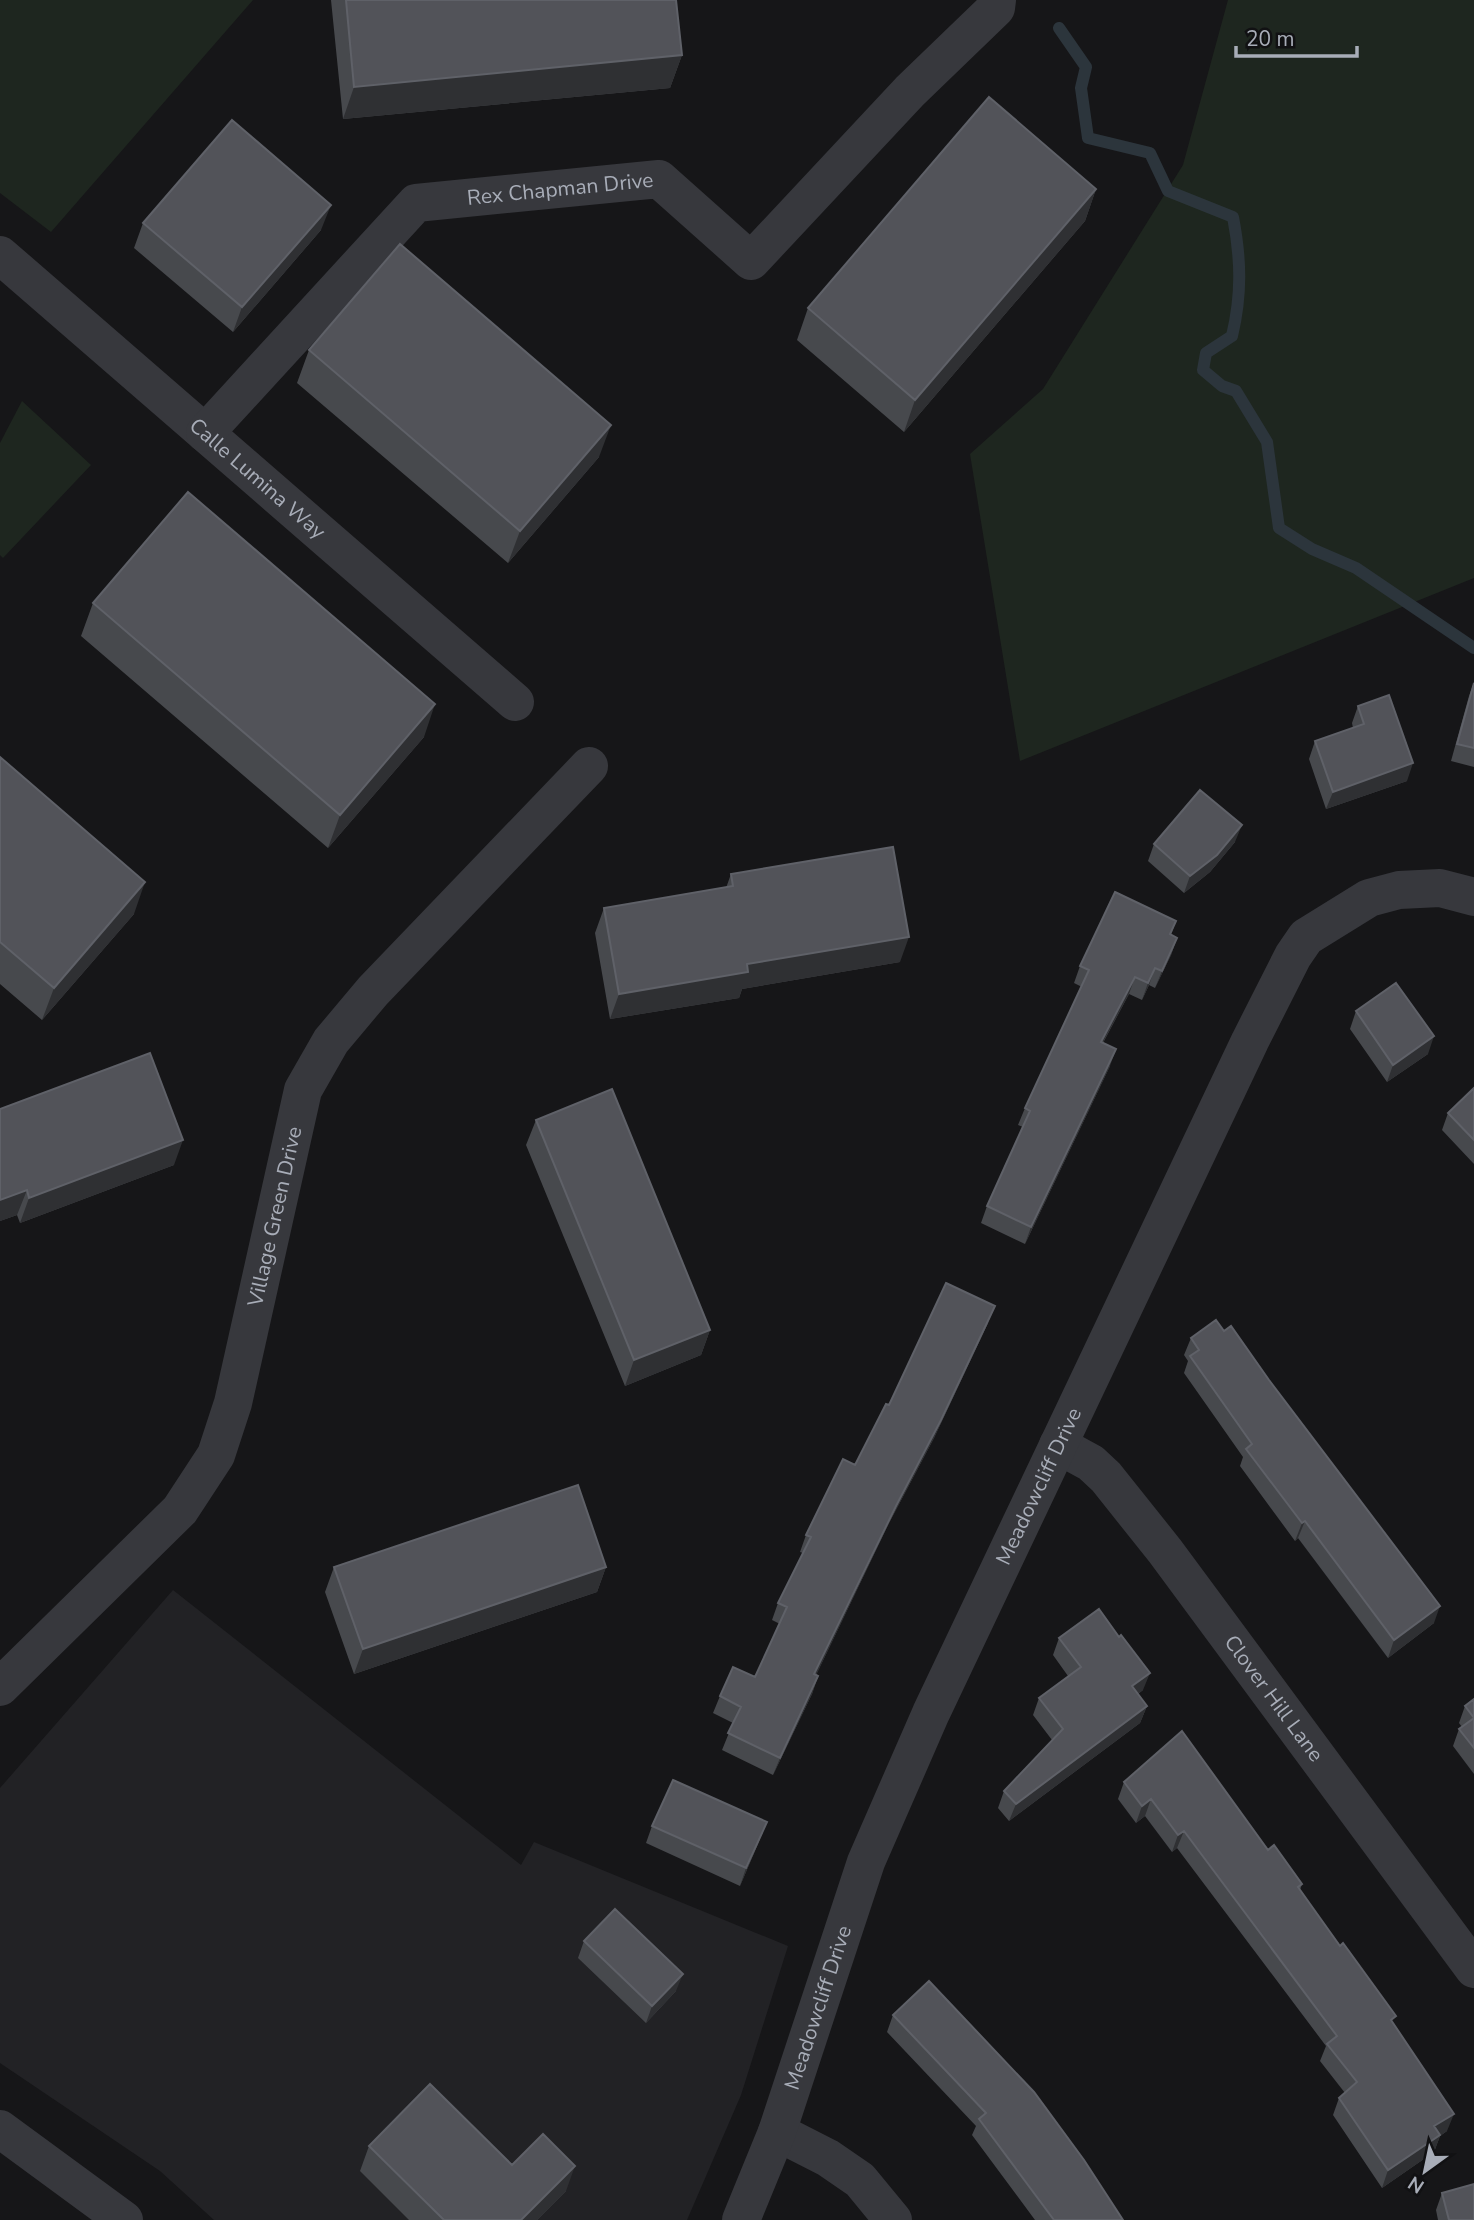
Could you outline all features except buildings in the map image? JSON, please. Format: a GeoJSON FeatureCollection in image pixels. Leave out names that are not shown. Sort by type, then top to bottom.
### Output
{"type":"FeatureCollection","features":[{"type":"Feature","properties":{"kind":"street","name":"Rex Chapman Drive"},"geometry":{"type":"LineString","coordinates":[[205,433],[416,204],[659,178],[751,261],[910,91],[996,8],[997,0]]}},
{"type":"Feature","properties":{"kind":"street","name":"Calle Lumina Way"},"geometry":{"type":"LineString","coordinates":[[0,255],[515,702]]}},
{"type":"Feature","properties":{"kind":"street","name":"Village Green Drive"},"geometry":{"type":"LineString","coordinates":[[0,1688],[180,1510],[216,1455],[233,1403],[303,1090],[331,1041],[373,991],[589,766]]}},
{"type":"Feature","properties":{"kind":"street","name":"Meadowcliff Drive"},"geometry":{"type":"LineString","coordinates":[[741,2220],[777,2132],[866,1862],[931,1713],[1250,1041],[1293,956],[1306,937],[1369,898],[1399,890],[1440,888],[1474,897]]}},
{"type":"Feature","properties":{"kind":"street","name":"Clover Hill Lane"},"geometry":{"type":"LineString","coordinates":[[1058,1445],[1091,1463],[1115,1487],[1474,1969]]}},
{"type":"Feature","properties":{"kind":"street"},"geometry":{"type":"LineString","coordinates":[[0,2129],[124,2220]]}},
{"type":"Feature","properties":{"kind":"street"},"geometry":{"type":"LineString","coordinates":[[777,2132],[828,2158],[860,2180],[893,2220]]}},
{"type":"Feature","properties":{"kind":"shaded area"},"geometry":{"type":"Polygon","coordinates":[[[0,0],[253,0],[51,232],[0,193],[0,0]]]}},
{"type":"Feature","properties":{"kind":"shaded area"},"geometry":{"type":"Polygon","coordinates":[[[1228,0],[1474,0],[1474,578],[1020,761],[970,454],[1043,389],[1183,165],[1228,0]]]}},
{"type":"Feature","properties":{"kind":"shaded area"},"geometry":{"type":"Polygon","coordinates":[[[22,401],[91,465],[3,558],[0,555],[0,443],[22,401]]]}},
{"type":"Feature","properties":{"kind":"shaded area"},"geometry":{"type":"Polygon","coordinates":[[[173,1590],[521,1865],[534,1842],[788,1946],[741,2095],[687,2220],[214,2220],[160,2171],[0,2063],[0,1788],[173,1590]]]}},
{"type":"Feature","properties":{"kind":"waterway"},"geometry":{"type":"LineString","coordinates":[[1059,28],[1086,67],[1081,88],[1088,138],[1150,153],[1168,191],[1233,217],[1238,247],[1238,306],[1232,336],[1206,353],[1203,370],[1222,386],[1236,391],[1267,442],[1279,528],[1312,549],[1356,568],[1474,648]]}}]}
